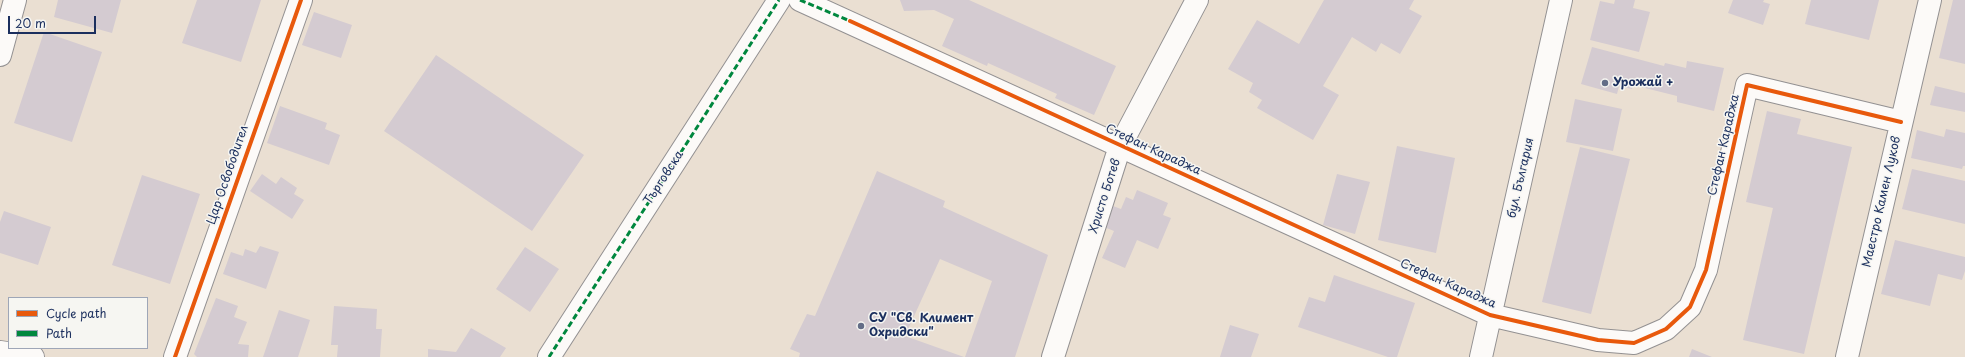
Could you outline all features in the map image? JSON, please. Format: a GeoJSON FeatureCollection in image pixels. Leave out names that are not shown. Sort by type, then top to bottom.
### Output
{"type":"FeatureCollection","features":[{"type":"Feature","properties":{"kind":"street"},"geometry":{"type":"LineString","coordinates":[[0,55],[15,0]]}},
{"type":"Feature","properties":{"kind":"street","name":"Цар Освободител"},"geometry":{"type":"LineString","coordinates":[[175,357],[301,0]]}},
{"type":"Feature","properties":{"kind":"street","name":"Търговска"},"geometry":{"type":"LineString","coordinates":[[549,357],[779,0]]}},
{"type":"Feature","properties":{"kind":"street","name":"Стефан Караджа"},"geometry":{"type":"LineString","coordinates":[[800,0],[850,21],[1490,315],[1598,340],[1634,343],[1666,329],[1690,307],[1706,270],[1747,85],[1901,122]]}},
{"type":"Feature","properties":{"kind":"street","name":"Христо Ботев"},"geometry":{"type":"LineString","coordinates":[[1053,357],[1120,146],[1197,0]]}},
{"type":"Feature","properties":{"kind":"street","name":"бул. България"},"geometry":{"type":"LineString","coordinates":[[1481,357],[1561,0]]}},
{"type":"Feature","properties":{"kind":"street","name":"Маестро Камен Луков"},"geometry":{"type":"LineString","coordinates":[[1847,357],[1930,0]]}},
{"type":"Feature","properties":{"kind":"street"},"geometry":{"type":"LineString","coordinates":[[0,352],[33,357]]}},
{"type":"Feature","properties":{"kind":"building"},"geometry":{"type":"Polygon","coordinates":[[[58,0],[121,0],[112,33],[54,17],[58,0]]]}},
{"type":"Feature","properties":{"kind":"building"},"geometry":{"type":"Polygon","coordinates":[[[197,0],[261,0],[241,62],[182,43],[197,0]]]}},
{"type":"Feature","properties":{"kind":"building"},"geometry":{"type":"Polygon","coordinates":[[[900,0],[969,0],[1116,66],[1094,115],[1055,98],[1057,94],[988,63],[987,66],[942,46],[954,19],[934,10],[904,11],[900,0]]]}},
{"type":"Feature","properties":{"kind":"building"},"geometry":{"type":"Polygon","coordinates":[[[1324,0],[1414,0],[1409,9],[1422,16],[1400,54],[1381,43],[1376,52],[1352,37],[1323,86],[1339,95],[1313,140],[1257,108],[1262,100],[1249,92],[1253,83],[1228,69],[1257,20],[1299,44],[1324,0]]]}},
{"type":"Feature","properties":{"kind":"building"},"geometry":{"type":"Polygon","coordinates":[[[1615,0],[1635,0],[1633,8],[1650,12],[1639,52],[1590,40],[1600,1],[1614,4],[1615,0]]]}},
{"type":"Feature","properties":{"kind":"building"},"geometry":{"type":"Polygon","coordinates":[[[1733,0],[1764,0],[1763,2],[1770,4],[1763,25],[1728,13],[1733,0]]]}},
{"type":"Feature","properties":{"kind":"building"},"geometry":{"type":"Polygon","coordinates":[[[1811,0],[1879,0],[1869,40],[1805,24],[1811,0]]]}},
{"type":"Feature","properties":{"kind":"building"},"geometry":{"type":"Polygon","coordinates":[[[1953,0],[1965,0],[1965,64],[1939,58],[1953,0]]]}},
{"type":"Feature","properties":{"kind":"building"},"geometry":{"type":"Polygon","coordinates":[[[314,12],[352,25],[341,58],[302,45],[314,12]]]}},
{"type":"Feature","properties":{"kind":"building"},"geometry":{"type":"Polygon","coordinates":[[[44,32],[102,52],[72,142],[14,123],[44,32]]]}},
{"type":"Feature","properties":{"kind":"building"},"geometry":{"type":"Polygon","coordinates":[[[1592,47],[1664,66],[1665,63],[1686,68],[1687,61],[1724,68],[1714,111],[1677,102],[1677,96],[1633,85],[1632,89],[1619,86],[1617,94],[1581,84],[1592,47]]]}},
{"type":"Feature","properties":{"kind":"building"},"geometry":{"type":"Polygon","coordinates":[[[436,55],[584,155],[532,231],[384,131],[436,55]]]}},
{"type":"Feature","properties":{"kind":"building"},"geometry":{"type":"Polygon","coordinates":[[[1935,86],[1965,93],[1965,112],[1930,105],[1935,86]]]}},
{"type":"Feature","properties":{"kind":"building"},"geometry":{"type":"Polygon","coordinates":[[[1575,99],[1622,109],[1613,151],[1566,142],[1575,99]]]}},
{"type":"Feature","properties":{"kind":"building"},"geometry":{"type":"Polygon","coordinates":[[[280,106],[327,123],[325,129],[340,135],[329,165],[267,143],[280,106]]]}},
{"type":"Feature","properties":{"kind":"building"},"geometry":{"type":"Polygon","coordinates":[[[1767,111],[1801,119],[1797,134],[1852,147],[1804,354],[1743,340],[1773,208],[1746,202],[1767,111]]]}},
{"type":"Feature","properties":{"kind":"building"},"geometry":{"type":"Polygon","coordinates":[[[1946,129],[1965,133],[1965,166],[1963,166],[1962,169],[1911,158],[1917,130],[1944,137],[1946,129]]]}},
{"type":"Feature","properties":{"kind":"building"},"geometry":{"type":"Polygon","coordinates":[[[1397,146],[1455,158],[1436,253],[1378,240],[1397,146]]]}},
{"type":"Feature","properties":{"kind":"building"},"geometry":{"type":"Polygon","coordinates":[[[1580,147],[1630,159],[1591,314],[1542,302],[1580,147]]]}},
{"type":"Feature","properties":{"kind":"building"},"geometry":{"type":"Polygon","coordinates":[[[1912,169],[1965,181],[1965,224],[1902,209],[1912,169]]]}},
{"type":"Feature","properties":{"kind":"building"},"geometry":{"type":"Polygon","coordinates":[[[877,171],[945,201],[943,207],[1048,255],[1015,357],[965,357],[992,281],[940,259],[905,336],[964,357],[799,357],[800,353],[790,349],[807,314],[815,316],[877,171]]]}},
{"type":"Feature","properties":{"kind":"building"},"geometry":{"type":"Polygon","coordinates":[[[262,174],[276,184],[281,177],[297,188],[294,194],[304,200],[292,219],[250,191],[262,174]]]}},
{"type":"Feature","properties":{"kind":"building"},"geometry":{"type":"Polygon","coordinates":[[[1337,174],[1370,182],[1355,234],[1323,225],[1337,174]]]}},
{"type":"Feature","properties":{"kind":"building"},"geometry":{"type":"Polygon","coordinates":[[[142,175],[200,194],[170,284],[112,265],[142,175]]]}},
{"type":"Feature","properties":{"kind":"building"},"geometry":{"type":"Polygon","coordinates":[[[1137,190],[1168,203],[1163,215],[1171,218],[1158,249],[1137,240],[1125,268],[1102,258],[1114,231],[1104,227],[1113,206],[1121,209],[1126,197],[1133,200],[1137,190]]]}},
{"type":"Feature","properties":{"kind":"building"},"geometry":{"type":"Polygon","coordinates":[[[4,211],[51,227],[38,265],[0,253],[0,222],[4,211]]]}},
{"type":"Feature","properties":{"kind":"building"},"geometry":{"type":"Polygon","coordinates":[[[1895,240],[1965,257],[1965,271],[1962,280],[1938,274],[1930,306],[1881,294],[1895,240]]]}},
{"type":"Feature","properties":{"kind":"building"},"geometry":{"type":"Polygon","coordinates":[[[260,246],[279,252],[266,289],[223,274],[231,252],[243,256],[245,249],[256,253],[260,246]]]}},
{"type":"Feature","properties":{"kind":"building"},"geometry":{"type":"Polygon","coordinates":[[[525,247],[559,269],[530,312],[496,289],[525,247]]]}},
{"type":"Feature","properties":{"kind":"building"},"geometry":{"type":"Polygon","coordinates":[[[1334,275],[1415,303],[1397,357],[1388,357],[1298,327],[1309,297],[1325,302],[1334,275]]]}},
{"type":"Feature","properties":{"kind":"building"},"geometry":{"type":"Polygon","coordinates":[[[216,298],[238,306],[234,317],[247,322],[238,344],[249,345],[248,357],[197,357],[194,354],[216,298]]]}},
{"type":"Feature","properties":{"kind":"building"},"geometry":{"type":"Polygon","coordinates":[[[334,306],[377,309],[376,329],[382,329],[380,357],[337,357],[338,345],[331,345],[334,306]]]}},
{"type":"Feature","properties":{"kind":"building"},"geometry":{"type":"Polygon","coordinates":[[[279,310],[310,320],[298,357],[263,357],[279,310]]]}},
{"type":"Feature","properties":{"kind":"building"},"geometry":{"type":"Polygon","coordinates":[[[1230,325],[1259,334],[1251,357],[1220,357],[1230,325]]]}},
{"type":"Feature","properties":{"kind":"building"},"geometry":{"type":"Polygon","coordinates":[[[471,328],[506,348],[500,357],[428,357],[428,349],[456,352],[471,328]]]}},
{"type":"Feature","properties":{"kind":"building"},"geometry":{"type":"Polygon","coordinates":[[[1692,349],[1712,357],[1689,357],[1692,349]]]}},
{"type":"Feature","properties":{"kind":"marked path"},"geometry":{"type":"LineString","coordinates":[[549,357],[779,0]]}},
{"type":"Feature","properties":{"kind":"marked path"},"geometry":{"type":"LineString","coordinates":[[800,0],[850,21]]}},
{"type":"Feature","properties":{"kind":"cycle path"},"geometry":{"type":"LineString","coordinates":[[175,357],[301,0]]}},
{"type":"Feature","properties":{"kind":"cycle path"},"geometry":{"type":"LineString","coordinates":[[850,21],[1490,315],[1598,340],[1634,343],[1666,329],[1690,307],[1706,270],[1747,85],[1901,122]]}},
{"type":"Feature","properties":{"kind":"place","name":"Урожай +"},"geometry":{"type":"Point","coordinates":[1605,83]}},
{"type":"Feature","properties":{"kind":"place","name":"СУ \"Св. Климент Охридски\""},"geometry":{"type":"Point","coordinates":[861,326]}}]}
